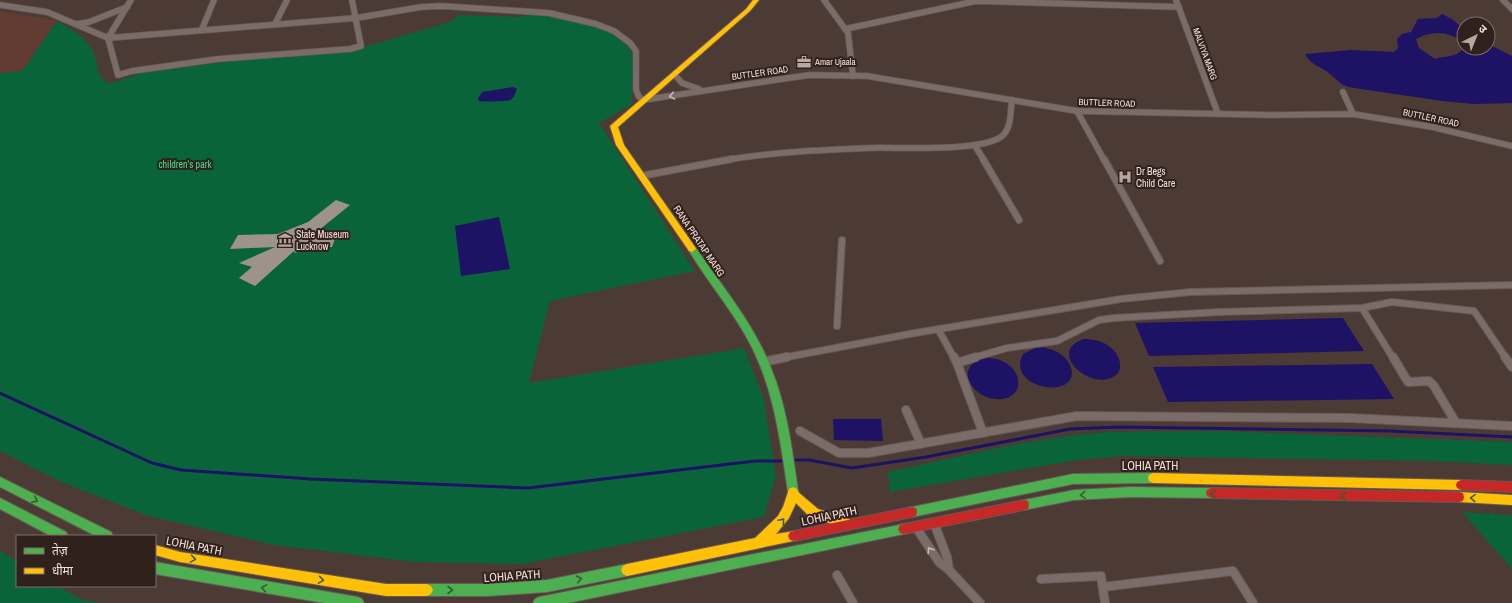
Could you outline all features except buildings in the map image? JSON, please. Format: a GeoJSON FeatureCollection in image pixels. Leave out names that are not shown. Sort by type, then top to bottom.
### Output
{"type":"FeatureCollection","features":[{"type":"Feature","properties":{"kind":"main road","name":"RANA PRATAP MARG"},"geometry":{"type":"LineString","coordinates":[[756,0],[748,10],[614,126],[620,145],[742,322],[763,362],[782,420],[792,488]]}},
{"type":"Feature","properties":{"kind":"main road","name":"LOHIA PATH"},"geometry":{"type":"LineString","coordinates":[[156,550],[180,557],[386,590],[488,590],[547,586],[757,542],[1073,479],[1139,477],[1479,484],[1512,487]]}},
{"type":"Feature","properties":{"kind":"main road"},"geometry":{"type":"LineString","coordinates":[[0,482],[105,535]]}},
{"type":"Feature","properties":{"kind":"main road"},"geometry":{"type":"LineString","coordinates":[[792,488],[803,504],[814,513],[847,524]]}},
{"type":"Feature","properties":{"kind":"main road"},"geometry":{"type":"LineString","coordinates":[[757,542],[786,516],[791,508],[792,488]]}},
{"type":"Feature","properties":{"kind":"main road"},"geometry":{"type":"LineString","coordinates":[[539,603],[1074,495],[1130,492],[1456,497],[1512,500]]}},
{"type":"Feature","properties":{"kind":"main road"},"geometry":{"type":"LineString","coordinates":[[0,503],[60,535]]}},
{"type":"Feature","properties":{"kind":"main road"},"geometry":{"type":"LineString","coordinates":[[156,568],[261,588],[358,603]]}},
{"type":"Feature","properties":{"kind":"street"},"geometry":{"type":"LineString","coordinates":[[131,0],[108,38],[118,75],[132,71],[226,58],[350,49],[361,46],[352,0]]}},
{"type":"Feature","properties":{"kind":"street"},"geometry":{"type":"LineString","coordinates":[[202,29],[214,0]]}},
{"type":"Feature","properties":{"kind":"street"},"geometry":{"type":"LineString","coordinates":[[275,24],[287,0]]}},
{"type":"Feature","properties":{"kind":"street"},"geometry":{"type":"LineString","coordinates":[[824,0],[848,33],[853,76]]}},
{"type":"Feature","properties":{"kind":"street","name":"MALVIYA MARG"},"geometry":{"type":"LineString","coordinates":[[1176,0],[1218,114]]}},
{"type":"Feature","properties":{"kind":"street"},"geometry":{"type":"LineString","coordinates":[[1503,0],[1512,9]]}},
{"type":"Feature","properties":{"kind":"street"},"geometry":{"type":"LineString","coordinates":[[845,29],[976,1],[1080,2],[1179,7]]}},
{"type":"Feature","properties":{"kind":"street"},"geometry":{"type":"LineString","coordinates":[[0,5],[47,12],[108,38],[202,29],[356,18],[421,7],[442,6],[549,13],[590,22],[614,31],[630,43],[636,51],[636,90],[639,97],[643,100]]}},
{"type":"Feature","properties":{"kind":"street"},"geometry":{"type":"LineString","coordinates":[[77,24],[89,22],[127,7]]}},
{"type":"Feature","properties":{"kind":"street","name":"BUTTLER ROAD"},"geometry":{"type":"LineString","coordinates":[[674,74],[678,81],[685,86],[701,90]]}},
{"type":"Feature","properties":{"kind":"street","name":"BUTTLER ROAD"},"geometry":{"type":"LineString","coordinates":[[643,100],[701,90],[809,75],[867,76],[1077,112],[1353,114],[1432,127],[1512,146]]}},
{"type":"Feature","properties":{"kind":"street"},"geometry":{"type":"LineString","coordinates":[[1343,92],[1353,114]]}},
{"type":"Feature","properties":{"kind":"street"},"geometry":{"type":"LineString","coordinates":[[641,176],[756,155],[869,148],[975,146],[1001,137],[1008,130],[1012,100]]}},
{"type":"Feature","properties":{"kind":"street"},"geometry":{"type":"LineString","coordinates":[[1077,112],[1160,261]]}},
{"type":"Feature","properties":{"kind":"street"},"geometry":{"type":"LineString","coordinates":[[975,146],[1019,220]]}},
{"type":"Feature","properties":{"kind":"street"},"geometry":{"type":"LineString","coordinates":[[837,326],[842,264],[842,240]]}},
{"type":"Feature","properties":{"kind":"street"},"geometry":{"type":"LineString","coordinates":[[763,362],[938,329],[1121,299],[1190,292],[1512,285]]}},
{"type":"Feature","properties":{"kind":"street"},"geometry":{"type":"LineString","coordinates":[[957,363],[1006,348],[1057,341],[1099,320],[1211,312],[1362,308],[1392,302],[1474,311],[1512,367]]}},
{"type":"Feature","properties":{"kind":"street"},"geometry":{"type":"LineString","coordinates":[[1362,308],[1408,382],[1429,381],[1434,386],[1456,423]]}},
{"type":"Feature","properties":{"kind":"street"},"geometry":{"type":"LineString","coordinates":[[938,329],[957,363],[983,433]]}},
{"type":"Feature","properties":{"kind":"street"},"geometry":{"type":"LineString","coordinates":[[906,410],[921,444]]}},
{"type":"Feature","properties":{"kind":"street"},"geometry":{"type":"LineString","coordinates":[[800,431],[839,453],[868,453],[1077,416],[1334,418],[1512,426]]}},
{"type":"Feature","properties":{"kind":"street"},"geometry":{"type":"LineString","coordinates":[[934,523],[947,557],[949,570]]}},
{"type":"Feature","properties":{"kind":"street"},"geometry":{"type":"LineString","coordinates":[[915,526],[939,562],[949,570],[980,603]]}},
{"type":"Feature","properties":{"kind":"street"},"geometry":{"type":"LineString","coordinates":[[1103,587],[1233,571],[1253,603]]}},
{"type":"Feature","properties":{"kind":"street"},"geometry":{"type":"LineString","coordinates":[[836,575],[854,603]]}},
{"type":"Feature","properties":{"kind":"street"},"geometry":{"type":"LineString","coordinates":[[1041,579],[1101,576],[1105,603]]}},
{"type":"Feature","properties":{"kind":"shaded area"},"geometry":{"type":"Polygon","coordinates":[[[0,11],[57,21],[22,71],[0,73],[0,11]]]}},
{"type":"Feature","properties":{"kind":"shaded area"},"geometry":{"type":"Polygon","coordinates":[[[1442,14],[1456,22],[1456,38],[1440,33],[1428,34],[1416,39],[1419,48],[1435,59],[1456,54],[1456,56],[1496,56],[1496,48],[1512,56],[1512,103],[1475,104],[1442,101],[1348,87],[1340,83],[1327,71],[1310,61],[1305,54],[1351,50],[1394,52],[1398,48],[1397,39],[1402,34],[1411,32],[1418,19],[1437,18],[1442,14]]]}},
{"type":"Feature","properties":{"kind":"shaded area"},"geometry":{"type":"Polygon","coordinates":[[[513,87],[517,89],[511,100],[479,101],[478,99],[482,92],[513,87]]]}},
{"type":"Feature","properties":{"kind":"shaded area"},"geometry":{"type":"Polygon","coordinates":[[[499,217],[510,269],[461,276],[455,226],[499,217]]]}},
{"type":"Feature","properties":{"kind":"shaded area"},"geometry":{"type":"Polygon","coordinates":[[[1343,318],[1364,351],[1149,356],[1135,323],[1343,318]]]}},
{"type":"Feature","properties":{"kind":"shaded area"},"geometry":{"type":"Polygon","coordinates":[[[1084,339],[1101,342],[1114,351],[1120,365],[1118,374],[1108,379],[1098,379],[1089,377],[1080,372],[1070,358],[1069,351],[1074,344],[1084,339]]]}},
{"type":"Feature","properties":{"kind":"shaded area"},"geometry":{"type":"Polygon","coordinates":[[[1043,347],[1059,353],[1068,361],[1072,376],[1066,384],[1057,387],[1045,387],[1033,383],[1024,376],[1020,367],[1023,354],[1035,348],[1043,347]]]}},
{"type":"Feature","properties":{"kind":"shaded area"},"geometry":{"type":"Polygon","coordinates":[[[987,358],[1002,361],[1014,370],[1018,379],[1018,384],[1012,396],[996,399],[986,397],[977,391],[971,384],[968,376],[969,368],[975,362],[987,358]]]}},
{"type":"Feature","properties":{"kind":"shaded area"},"geometry":{"type":"Polygon","coordinates":[[[1372,364],[1394,399],[1168,402],[1153,367],[1372,364]]]}},
{"type":"Feature","properties":{"kind":"shaded area"},"geometry":{"type":"Polygon","coordinates":[[[833,419],[881,419],[883,441],[834,440],[833,419]]]}},
{"type":"Feature","properties":{"kind":"green space","name":"children's park"},"geometry":{"type":"Polygon","coordinates":[[[536,14],[561,17],[592,24],[619,37],[628,46],[633,57],[632,104],[599,123],[695,271],[550,301],[529,383],[744,348],[764,399],[776,476],[764,517],[522,564],[415,562],[274,545],[148,516],[59,481],[0,451],[0,73],[22,71],[57,21],[78,34],[88,43],[96,59],[99,73],[108,84],[142,73],[261,57],[350,51],[450,22],[459,15],[516,17],[536,14]]]}},
{"type":"Feature","properties":{"kind":"green space"},"geometry":{"type":"Polygon","coordinates":[[[1216,431],[1512,442],[1512,465],[1432,461],[1125,456],[1078,460],[890,492],[888,472],[1022,443],[1104,432],[1216,431]]]}},
{"type":"Feature","properties":{"kind":"green space"},"geometry":{"type":"Polygon","coordinates":[[[1462,512],[1512,515],[1512,569],[1462,512]]]}},
{"type":"Feature","properties":{"kind":"green space"},"geometry":{"type":"Polygon","coordinates":[[[0,551],[16,560],[16,587],[60,587],[80,599],[98,603],[0,603],[0,551]]]}},
{"type":"Feature","properties":{"kind":"waterway"},"geometry":{"type":"LineString","coordinates":[[0,393],[152,463],[181,470],[310,479],[528,488],[755,461],[785,461]]}},
{"type":"Feature","properties":{"kind":"waterway"},"geometry":{"type":"LineString","coordinates":[[792,460],[809,460],[852,468],[926,457],[1070,429],[1118,427],[1390,431],[1512,437]]}},
{"type":"Feature","properties":{"kind":"traffic: fast"},"geometry":{"type":"LineString","coordinates":[[692,249],[742,321],[766,367],[772,382],[780,413],[793,492],[796,496]]}},
{"type":"Feature","properties":{"kind":"traffic: fast"},"geometry":{"type":"LineString","coordinates":[[912,512],[1073,479],[1153,478]]}},
{"type":"Feature","properties":{"kind":"traffic: fast"},"geometry":{"type":"LineString","coordinates":[[0,482],[105,535]]}},
{"type":"Feature","properties":{"kind":"traffic: fast"},"geometry":{"type":"LineString","coordinates":[[1024,505],[1074,495],[1130,492],[1211,493]]}},
{"type":"Feature","properties":{"kind":"traffic: fast"},"geometry":{"type":"LineString","coordinates":[[0,503],[60,535]]}},
{"type":"Feature","properties":{"kind":"traffic: fast"},"geometry":{"type":"LineString","coordinates":[[539,603],[904,529]]}},
{"type":"Feature","properties":{"kind":"traffic: fast"},"geometry":{"type":"LineString","coordinates":[[156,568],[358,603]]}},
{"type":"Feature","properties":{"kind":"traffic: fast"},"geometry":{"type":"LineString","coordinates":[[427,590],[488,590],[547,586],[627,570]]}},
{"type":"Feature","properties":{"kind":"traffic: slow"},"geometry":{"type":"LineString","coordinates":[[692,249],[620,145],[614,126],[748,10],[756,0]]}},
{"type":"Feature","properties":{"kind":"traffic: slow"},"geometry":{"type":"LineString","coordinates":[[1153,478],[1461,485]]}},
{"type":"Feature","properties":{"kind":"traffic: slow"},"geometry":{"type":"LineString","coordinates":[[760,541],[782,520],[791,501],[793,492]]}},
{"type":"Feature","properties":{"kind":"traffic: slow"},"geometry":{"type":"LineString","coordinates":[[796,496],[814,513],[847,524]]}},
{"type":"Feature","properties":{"kind":"traffic: slow"},"geometry":{"type":"LineString","coordinates":[[1459,497],[1512,500]]}},
{"type":"Feature","properties":{"kind":"traffic: slow"},"geometry":{"type":"LineString","coordinates":[[627,570],[794,536]]}},
{"type":"Feature","properties":{"kind":"traffic: slow"},"geometry":{"type":"LineString","coordinates":[[156,550],[180,557],[386,590],[427,590]]}},
{"type":"Feature","properties":{"kind":"traffic: jam"},"geometry":{"type":"LineString","coordinates":[[1461,485],[1512,487]]}},
{"type":"Feature","properties":{"kind":"traffic: jam"},"geometry":{"type":"LineString","coordinates":[[1211,493],[1459,497]]}},
{"type":"Feature","properties":{"kind":"traffic: jam"},"geometry":{"type":"LineString","coordinates":[[904,529],[1024,505]]}},
{"type":"Feature","properties":{"kind":"traffic: jam"},"geometry":{"type":"LineString","coordinates":[[794,536],[912,512]]}},
{"type":"Feature","properties":{"kind":"place","name":"Amar Ujaala"},"geometry":{"type":"Point","coordinates":[804,62]}},
{"type":"Feature","properties":{"kind":"place","name":"Dr Begs Child Care"},"geometry":{"type":"Point","coordinates":[1125,177]}},
{"type":"Feature","properties":{"kind":"place","name":"State Museum Lucknow"},"geometry":{"type":"Point","coordinates":[285,240]}}]}
